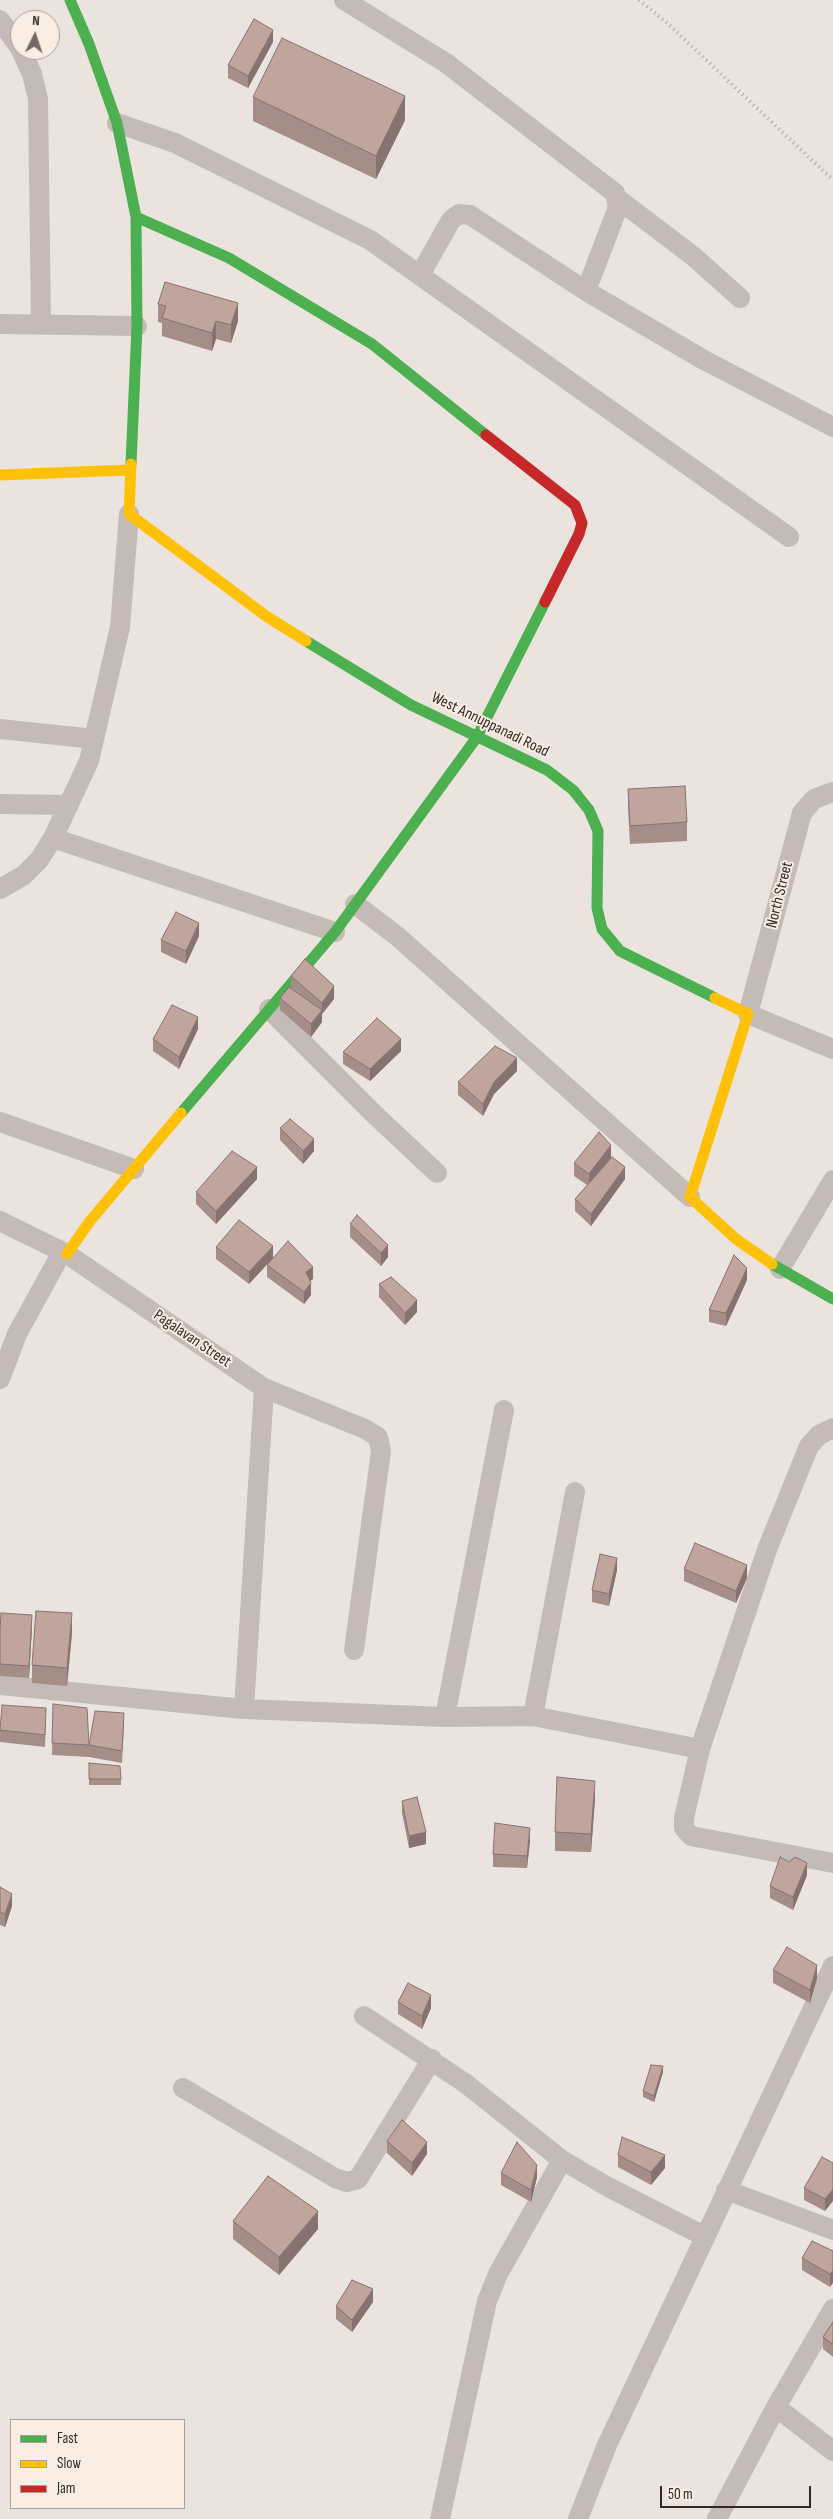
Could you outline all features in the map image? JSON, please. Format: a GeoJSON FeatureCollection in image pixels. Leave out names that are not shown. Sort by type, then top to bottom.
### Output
{"type":"FeatureCollection","features":[{"type":"Feature","properties":{"kind":"street"},"geometry":{"type":"LineString","coordinates":[[0,889],[24,875],[39,860],[53,838],[89,761],[120,627],[129,514],[137,326],[136,217],[116,123],[89,44],[70,0]]}},
{"type":"Feature","properties":{"kind":"street"},"geometry":{"type":"LineString","coordinates":[[344,0],[446,63],[612,190],[618,199],[693,256],[740,298]]}},
{"type":"Feature","properties":{"kind":"street"},"geometry":{"type":"LineString","coordinates":[[0,20],[10,34]]}},
{"type":"Feature","properties":{"kind":"street"},"geometry":{"type":"LineString","coordinates":[[25,60],[32,74],[38,99],[41,325]]}},
{"type":"Feature","properties":{"kind":"street"},"geometry":{"type":"LineString","coordinates":[[116,123],[184,147],[370,240],[789,537]]}},
{"type":"Feature","properties":{"kind":"street"},"geometry":{"type":"LineString","coordinates":[[586,291],[618,207],[618,199]]}},
{"type":"Feature","properties":{"kind":"street"},"geometry":{"type":"LineString","coordinates":[[420,274],[451,220],[459,214],[470,215],[586,291],[704,360],[833,427]]}},
{"type":"Feature","properties":{"kind":"street"},"geometry":{"type":"LineString","coordinates":[[0,1379],[17,1334],[65,1253],[335,932],[477,737],[579,534],[582,523],[575,505],[372,344],[229,258],[136,217]]}},
{"type":"Feature","properties":{"kind":"street"},"geometry":{"type":"LineString","coordinates":[[0,324],[137,326]]}},
{"type":"Feature","properties":{"kind":"street"},"geometry":{"type":"LineString","coordinates":[[0,475],[130,470]]}},
{"type":"Feature","properties":{"kind":"street","name":"West Annuppanadi Road"},"geometry":{"type":"LineString","coordinates":[[129,514],[266,616],[411,705],[547,770],[573,790],[589,810],[598,831],[597,908],[602,929],[620,951],[748,1014]]}},
{"type":"Feature","properties":{"kind":"street"},"geometry":{"type":"LineString","coordinates":[[0,729],[94,739]]}},
{"type":"Feature","properties":{"kind":"street","name":"North Street"},"geometry":{"type":"LineString","coordinates":[[748,1014],[802,813],[814,800],[833,792]]}},
{"type":"Feature","properties":{"kind":"street"},"geometry":{"type":"LineString","coordinates":[[0,804],[69,805]]}},
{"type":"Feature","properties":{"kind":"street"},"geometry":{"type":"LineString","coordinates":[[53,838],[335,932]]}},
{"type":"Feature","properties":{"kind":"street"},"geometry":{"type":"LineString","coordinates":[[355,904],[397,936],[736,1239],[780,1269],[833,1299]]}},
{"type":"Feature","properties":{"kind":"street"},"geometry":{"type":"LineString","coordinates":[[270,1009],[375,1116],[437,1173]]}},
{"type":"Feature","properties":{"kind":"street"},"geometry":{"type":"LineString","coordinates":[[690,1197],[748,1014],[833,1049]]}},
{"type":"Feature","properties":{"kind":"street"},"geometry":{"type":"LineString","coordinates":[[0,1122],[134,1169]]}},
{"type":"Feature","properties":{"kind":"street"},"geometry":{"type":"LineString","coordinates":[[780,1269],[833,1180]]}},
{"type":"Feature","properties":{"kind":"street","name":"Pagalavan Street"},"geometry":{"type":"LineString","coordinates":[[0,1221],[65,1253],[264,1388],[365,1429],[378,1437],[381,1451],[354,1650]]}},
{"type":"Feature","properties":{"kind":"street"},"geometry":{"type":"LineString","coordinates":[[244,1709],[264,1388]]}},
{"type":"Feature","properties":{"kind":"street"},"geometry":{"type":"LineString","coordinates":[[445,1717],[504,1410]]}},
{"type":"Feature","properties":{"kind":"street"},"geometry":{"type":"LineString","coordinates":[[833,1428],[819,1435],[810,1446],[768,1547],[700,1750],[684,1818],[684,1828],[691,1836],[833,1863]]}},
{"type":"Feature","properties":{"kind":"street"},"geometry":{"type":"LineString","coordinates":[[533,1716],[575,1492]]}},
{"type":"Feature","properties":{"kind":"street"},"geometry":{"type":"LineString","coordinates":[[0,1685],[244,1709],[445,1717],[533,1716],[700,1750]]}},
{"type":"Feature","properties":{"kind":"street"},"geometry":{"type":"LineString","coordinates":[[578,2519],[607,2445],[833,1966]]}},
{"type":"Feature","properties":{"kind":"street"},"geometry":{"type":"LineString","coordinates":[[364,2016],[432,2059],[465,2083],[562,2160],[608,2187],[704,2236]]}},
{"type":"Feature","properties":{"kind":"street"},"geometry":{"type":"LineString","coordinates":[[183,2088],[335,2178],[346,2182],[358,2179],[432,2059]]}},
{"type":"Feature","properties":{"kind":"street"},"geometry":{"type":"LineString","coordinates":[[440,2519],[487,2301],[498,2274],[562,2160]]}},
{"type":"Feature","properties":{"kind":"street"},"geometry":{"type":"LineString","coordinates":[[726,2190],[833,2230]]}},
{"type":"Feature","properties":{"kind":"street"},"geometry":{"type":"LineString","coordinates":[[717,2519],[776,2407],[833,2309]]}},
{"type":"Feature","properties":{"kind":"street"},"geometry":{"type":"LineString","coordinates":[[776,2407],[833,2451]]}},
{"type":"Feature","properties":{"kind":"building"},"geometry":{"type":"Polygon","coordinates":[[[254,19],[273,30],[248,76],[228,65],[254,19]]]}},
{"type":"Feature","properties":{"kind":"building"},"geometry":{"type":"Polygon","coordinates":[[[282,38],[405,96],[376,156],[253,97],[282,38]]]}},
{"type":"Feature","properties":{"kind":"building"},"geometry":{"type":"Polygon","coordinates":[[[165,282],[238,303],[231,325],[216,321],[212,333],[162,318],[166,306],[158,304],[165,282]]]}},
{"type":"Feature","properties":{"kind":"building"},"geometry":{"type":"Polygon","coordinates":[[[685,786],[687,822],[630,826],[628,789],[685,786]]]}},
{"type":"Feature","properties":{"kind":"building"},"geometry":{"type":"Polygon","coordinates":[[[176,912],[199,923],[186,951],[161,940],[176,912]]]}},
{"type":"Feature","properties":{"kind":"building"},"geometry":{"type":"Polygon","coordinates":[[[305,959],[334,986],[322,1003],[291,976],[305,959]]]}},
{"type":"Feature","properties":{"kind":"building"},"geometry":{"type":"Polygon","coordinates":[[[289,987],[322,1010],[311,1024],[280,998],[289,987]]]}},
{"type":"Feature","properties":{"kind":"building"},"geometry":{"type":"Polygon","coordinates":[[[172,1005],[198,1017],[179,1057],[153,1039],[172,1005]]]}},
{"type":"Feature","properties":{"kind":"building"},"geometry":{"type":"Polygon","coordinates":[[[377,1018],[401,1039],[370,1069],[343,1052],[377,1018]]]}},
{"type":"Feature","properties":{"kind":"building"},"geometry":{"type":"Polygon","coordinates":[[[495,1046],[517,1058],[494,1082],[483,1104],[458,1082],[495,1046]]]}},
{"type":"Feature","properties":{"kind":"building"},"geometry":{"type":"Polygon","coordinates":[[[290,1119],[314,1139],[303,1151],[280,1128],[290,1119]]]}},
{"type":"Feature","properties":{"kind":"building"},"geometry":{"type":"Polygon","coordinates":[[[599,1132],[611,1145],[589,1174],[574,1163],[599,1132]]]}},
{"type":"Feature","properties":{"kind":"building"},"geometry":{"type":"Polygon","coordinates":[[[232,1151],[257,1167],[216,1211],[196,1192],[232,1151]]]}},
{"type":"Feature","properties":{"kind":"building"},"geometry":{"type":"Polygon","coordinates":[[[612,1157],[625,1167],[591,1214],[575,1199],[612,1157]]]}},
{"type":"Feature","properties":{"kind":"building"},"geometry":{"type":"Polygon","coordinates":[[[357,1215],[388,1245],[381,1253],[350,1224],[357,1215]]]}},
{"type":"Feature","properties":{"kind":"building"},"geometry":{"type":"Polygon","coordinates":[[[239,1220],[273,1246],[249,1272],[216,1247],[239,1220]]]}},
{"type":"Feature","properties":{"kind":"building"},"geometry":{"type":"Polygon","coordinates":[[[288,1241],[313,1267],[306,1272],[311,1283],[304,1292],[267,1265],[288,1241]]]}},
{"type":"Feature","properties":{"kind":"building"},"geometry":{"type":"Polygon","coordinates":[[[734,1255],[747,1268],[726,1313],[709,1310],[734,1255]]]}},
{"type":"Feature","properties":{"kind":"building"},"geometry":{"type":"Polygon","coordinates":[[[391,1277],[417,1300],[405,1313],[379,1284],[391,1277]]]}},
{"type":"Feature","properties":{"kind":"building"},"geometry":{"type":"Polygon","coordinates":[[[695,1543],[747,1565],[736,1591],[684,1569],[695,1543]]]}},
{"type":"Feature","properties":{"kind":"building"},"geometry":{"type":"Polygon","coordinates":[[[600,1554],[617,1558],[609,1594],[592,1590],[600,1554]]]}},
{"type":"Feature","properties":{"kind":"building"},"geometry":{"type":"Polygon","coordinates":[[[36,1611],[72,1613],[67,1668],[32,1665],[36,1611]]]}},
{"type":"Feature","properties":{"kind":"building"},"geometry":{"type":"Polygon","coordinates":[[[1,1613],[32,1615],[29,1666],[0,1664],[1,1613]]]}},
{"type":"Feature","properties":{"kind":"building"},"geometry":{"type":"Polygon","coordinates":[[[53,1704],[87,1708],[89,1745],[52,1743],[53,1704]]]}},
{"type":"Feature","properties":{"kind":"building"},"geometry":{"type":"Polygon","coordinates":[[[2,1705],[46,1708],[45,1735],[0,1730],[2,1705]]]}},
{"type":"Feature","properties":{"kind":"building"},"geometry":{"type":"Polygon","coordinates":[[[95,1711],[124,1713],[122,1751],[89,1745],[95,1711]]]}},
{"type":"Feature","properties":{"kind":"building"},"geometry":{"type":"Polygon","coordinates":[[[89,1763],[120,1766],[121,1779],[89,1779],[89,1763]]]}},
{"type":"Feature","properties":{"kind":"building"},"geometry":{"type":"Polygon","coordinates":[[[557,1777],[595,1781],[591,1834],[555,1832],[557,1777]]]}},
{"type":"Feature","properties":{"kind":"building"},"geometry":{"type":"Polygon","coordinates":[[[417,1797],[426,1832],[409,1836],[402,1801],[417,1797]]]}},
{"type":"Feature","properties":{"kind":"building"},"geometry":{"type":"Polygon","coordinates":[[[495,1823],[530,1828],[527,1856],[493,1854],[495,1823]]]}},
{"type":"Feature","properties":{"kind":"building"},"geometry":{"type":"Polygon","coordinates":[[[780,1857],[789,1862],[795,1857],[807,1863],[793,1897],[770,1886],[780,1857]]]}},
{"type":"Feature","properties":{"kind":"building"},"geometry":{"type":"Polygon","coordinates":[[[0,1887],[12,1894],[5,1914],[0,1912],[0,1887]]]}},
{"type":"Feature","properties":{"kind":"building"},"geometry":{"type":"Polygon","coordinates":[[[787,1947],[817,1965],[810,1990],[773,1970],[787,1947]]]}},
{"type":"Feature","properties":{"kind":"building"},"geometry":{"type":"Polygon","coordinates":[[[408,1983],[431,1995],[422,2016],[398,2002],[408,1983]]]}},
{"type":"Feature","properties":{"kind":"building"},"geometry":{"type":"Polygon","coordinates":[[[651,2065],[663,2066],[654,2096],[643,2091],[651,2065]]]}},
{"type":"Feature","properties":{"kind":"building"},"geometry":{"type":"Polygon","coordinates":[[[402,2120],[427,2142],[412,2163],[387,2141],[402,2120]]]}},
{"type":"Feature","properties":{"kind":"building"},"geometry":{"type":"Polygon","coordinates":[[[622,2137],[665,2155],[651,2172],[618,2155],[622,2137]]]}},
{"type":"Feature","properties":{"kind":"building"},"geometry":{"type":"Polygon","coordinates":[[[517,2142],[537,2165],[531,2190],[501,2173],[517,2142]]]}},
{"type":"Feature","properties":{"kind":"building"},"geometry":{"type":"Polygon","coordinates":[[[822,2157],[833,2163],[833,2189],[825,2199],[804,2188],[822,2157]]]}},
{"type":"Feature","properties":{"kind":"building"},"geometry":{"type":"Polygon","coordinates":[[[268,2176],[318,2211],[279,2257],[233,2221],[268,2176]]]}},
{"type":"Feature","properties":{"kind":"building"},"geometry":{"type":"Polygon","coordinates":[[[812,2241],[833,2251],[833,2271],[830,2274],[802,2258],[812,2241]]]}},
{"type":"Feature","properties":{"kind":"building"},"geometry":{"type":"Polygon","coordinates":[[[352,2280],[373,2289],[352,2320],[336,2306],[352,2280]]]}},
{"type":"Feature","properties":{"kind":"building"},"geometry":{"type":"Polygon","coordinates":[[[833,2322],[833,2344],[823,2337],[833,2322]]]}},
{"type":"Feature","properties":{"kind":"railway"},"geometry":{"type":"LineString","coordinates":[[639,0],[666,22],[833,180]]}},
{"type":"Feature","properties":{"kind":"traffic: fast"},"geometry":{"type":"LineString","coordinates":[[70,0],[89,44],[117,123],[136,217],[137,326],[131,464]]}},
{"type":"Feature","properties":{"kind":"traffic: fast"},"geometry":{"type":"LineString","coordinates":[[136,217],[229,258],[372,344],[486,435]]}},
{"type":"Feature","properties":{"kind":"traffic: fast"},"geometry":{"type":"LineString","coordinates":[[181,1113],[335,932],[477,737],[545,602]]}},
{"type":"Feature","properties":{"kind":"traffic: fast"},"geometry":{"type":"LineString","coordinates":[[306,641],[411,705],[547,770],[573,790],[589,810],[598,831],[597,908],[602,929],[620,951],[715,998]]}},
{"type":"Feature","properties":{"kind":"traffic: fast"},"geometry":{"type":"LineString","coordinates":[[772,1264],[833,1299]]}},
{"type":"Feature","properties":{"kind":"traffic: slow"},"geometry":{"type":"LineString","coordinates":[[131,464],[129,514],[266,616],[306,641]]}},
{"type":"Feature","properties":{"kind":"traffic: slow"},"geometry":{"type":"LineString","coordinates":[[0,475],[129,470]]}},
{"type":"Feature","properties":{"kind":"traffic: slow"},"geometry":{"type":"LineString","coordinates":[[715,998],[748,1014],[690,1197],[736,1239],[772,1264]]}},
{"type":"Feature","properties":{"kind":"traffic: slow"},"geometry":{"type":"LineString","coordinates":[[67,1254],[90,1221],[181,1113]]}},
{"type":"Feature","properties":{"kind":"traffic: jam"},"geometry":{"type":"LineString","coordinates":[[486,435],[575,505],[582,523],[579,534],[545,602]]}}]}
